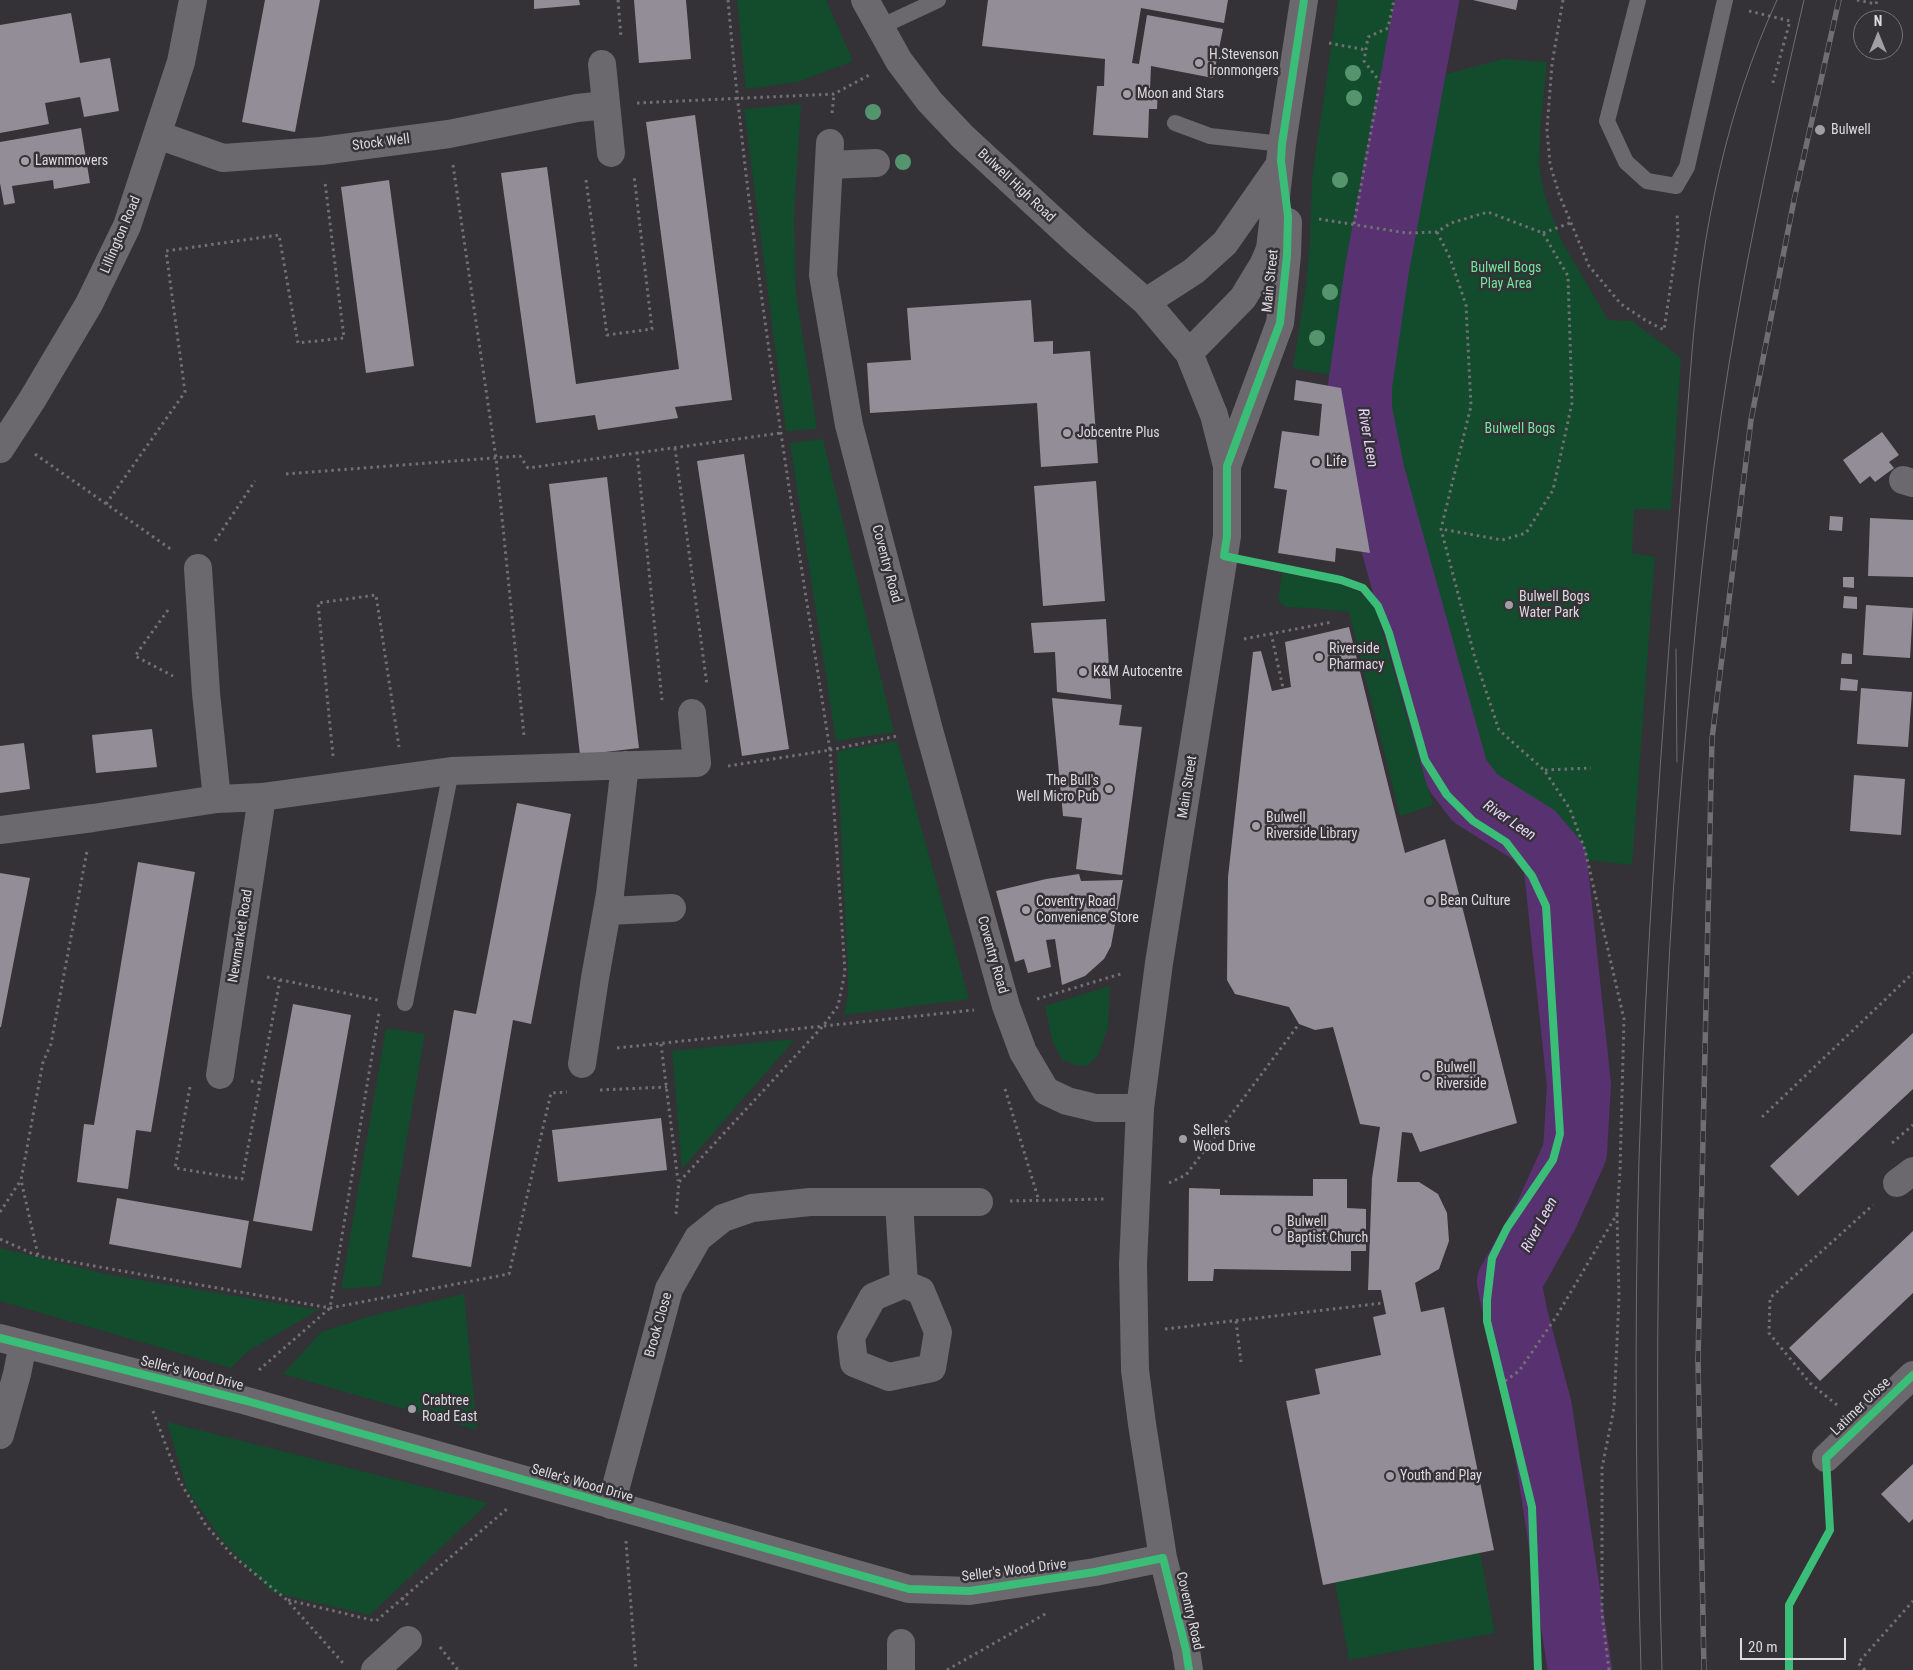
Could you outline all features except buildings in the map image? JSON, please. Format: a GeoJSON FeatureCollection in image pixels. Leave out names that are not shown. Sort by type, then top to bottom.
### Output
{"type":"FeatureCollection","features":[{"type":"Feature","properties":{"kind":"street","name":"Lillington Road"},"geometry":{"type":"LineString","coordinates":[[4,442],[32,400],[89,304],[128,226],[181,62],[193,0]]}},
{"type":"Feature","properties":{"kind":"street","name":"Bulwell High Road"},"geometry":{"type":"LineString","coordinates":[[864,0],[899,60],[930,102],[963,137],[1077,242],[1146,302],[1189,353]]}},
{"type":"Feature","properties":{"kind":"street","name":"Main Street"},"geometry":{"type":"LineString","coordinates":[[1140,1108],[1159,963],[1227,536],[1227,466],[1214,415],[1189,353],[1243,298],[1263,265],[1270,249],[1304,0]]}},
{"type":"Feature","properties":{"kind":"street"},"geometry":{"type":"LineString","coordinates":[[602,64],[611,153]]}},
{"type":"Feature","properties":{"kind":"street","name":"Stock Well"},"geometry":{"type":"LineString","coordinates":[[158,136],[222,158],[321,151],[449,134],[577,108],[606,105]]}},
{"type":"Feature","properties":{"kind":"street","name":"Main Street"},"geometry":{"type":"LineString","coordinates":[[1227,466],[1280,322],[1287,255],[1288,216],[1282,153]]}},
{"type":"Feature","properties":{"kind":"street","name":"Main Street"},"geometry":{"type":"LineString","coordinates":[[1146,302],[1194,271],[1225,244],[1282,153]]}},
{"type":"Feature","properties":{"kind":"street","name":"Coventry Road"},"geometry":{"type":"LineString","coordinates":[[876,163],[829,154],[824,275],[849,425],[929,730],[1006,1006],[1023,1052],[1046,1091],[1067,1101],[1096,1108],[1140,1108],[1133,1264],[1135,1370],[1164,1558],[1189,1670]]}},
{"type":"Feature","properties":{"kind":"street"},"geometry":{"type":"LineString","coordinates":[[198,568],[206,693],[217,799]]}},
{"type":"Feature","properties":{"kind":"street"},"geometry":{"type":"LineString","coordinates":[[0,830],[217,799],[262,797],[451,771],[697,763],[692,713]]}},
{"type":"Feature","properties":{"kind":"street"},"geometry":{"type":"LineString","coordinates":[[583,1057],[607,911],[625,765]]}},
{"type":"Feature","properties":{"kind":"street","name":"Newmarket Road"},"geometry":{"type":"LineString","coordinates":[[220,1076],[262,797]]}},
{"type":"Feature","properties":{"kind":"street"},"geometry":{"type":"LineString","coordinates":[[607,911],[672,908]]}},
{"type":"Feature","properties":{"kind":"street","name":"Brook Close"},"geometry":{"type":"LineString","coordinates":[[617,1507],[669,1289],[698,1238],[723,1218],[752,1208],[810,1202],[979,1202]]}},
{"type":"Feature","properties":{"kind":"street"},"geometry":{"type":"LineString","coordinates":[[899,1202],[904,1284]]}},
{"type":"Feature","properties":{"kind":"street"},"geometry":{"type":"LineString","coordinates":[[0,1435],[18,1374],[11,1341]]}},
{"type":"Feature","properties":{"kind":"street","name":"Seller's Wood Drive"},"geometry":{"type":"LineString","coordinates":[[11,1341],[247,1401],[909,1589],[970,1591],[1095,1572],[1164,1558]]}},
{"type":"Feature","properties":{"kind":"street","name":"Latimer Close"},"geometry":{"type":"LineString","coordinates":[[1826,1458],[1913,1374]]}},
{"type":"Feature","properties":{"kind":"street"},"geometry":{"type":"LineString","coordinates":[[375,1670],[408,1640]]}},
{"type":"Feature","properties":{"kind":"street"},"geometry":{"type":"LineString","coordinates":[[901,1643],[901,1670]]}},
{"type":"Feature","properties":{"kind":"lane"},"geometry":{"type":"LineString","coordinates":[[880,28],[938,0]]}},
{"type":"Feature","properties":{"kind":"lane"},"geometry":{"type":"LineString","coordinates":[[1638,0],[1607,121],[1626,162],[1647,182],[1676,186],[1687,167],[1725,2]]}},
{"type":"Feature","properties":{"kind":"lane"},"geometry":{"type":"LineString","coordinates":[[1175,123],[1210,136],[1282,153]]}},
{"type":"Feature","properties":{"kind":"lane"},"geometry":{"type":"LineString","coordinates":[[405,1004],[451,771]]}},
{"type":"Feature","properties":{"kind":"path"},"geometry":{"type":"LineString","coordinates":[[678,1182],[824,1026],[838,1006],[845,972],[830,750],[781,434],[737,98],[728,0]]}},
{"type":"Feature","properties":{"kind":"path"},"geometry":{"type":"LineString","coordinates":[[1354,224],[1380,82],[1364,60],[1368,37],[1388,28],[1394,0]]}},
{"type":"Feature","properties":{"kind":"path"},"geometry":{"type":"LineString","coordinates":[[1563,0],[1552,64],[1546,129],[1550,164],[1570,223],[1589,266],[1621,304],[1664,330],[1678,236],[1676,186]]}},
{"type":"Feature","properties":{"kind":"path"},"geometry":{"type":"LineString","coordinates":[[1857,0],[1876,4],[1877,0]]}},
{"type":"Feature","properties":{"kind":"path"},"geometry":{"type":"LineString","coordinates":[[1725,2],[1790,21],[1772,86]]}},
{"type":"Feature","properties":{"kind":"path"},"geometry":{"type":"LineString","coordinates":[[606,105],[834,94],[899,60]]}},
{"type":"Feature","properties":{"kind":"path"},"geometry":{"type":"LineString","coordinates":[[449,134],[496,458],[527,768]]}},
{"type":"Feature","properties":{"kind":"path"},"geometry":{"type":"LineString","coordinates":[[106,504],[185,392],[166,251],[279,235],[298,343],[344,338],[321,151]]}},
{"type":"Feature","properties":{"kind":"path"},"geometry":{"type":"LineString","coordinates":[[586,180],[607,335],[652,329],[634,174]]}},
{"type":"Feature","properties":{"kind":"path"},"geometry":{"type":"LineString","coordinates":[[1288,216],[1407,233],[1437,232],[1452,223],[1488,212],[1543,233],[1568,276],[1572,403],[1552,490],[1526,533],[1502,540],[1441,529]]}},
{"type":"Feature","properties":{"kind":"path"},"geometry":{"type":"LineString","coordinates":[[1543,233],[1570,223]]}},
{"type":"Feature","properties":{"kind":"path"},"geometry":{"type":"LineString","coordinates":[[1437,232],[1450,258],[1466,305],[1471,406],[1441,529],[1475,658],[1499,730],[1544,770],[1570,809],[1585,850],[1624,1019],[1617,1214],[1620,1297],[1614,1408],[1602,1468],[1602,1614],[1608,1670]]}},
{"type":"Feature","properties":{"kind":"path"},"geometry":{"type":"LineString","coordinates":[[286,474],[520,456],[528,468],[781,434]]}},
{"type":"Feature","properties":{"kind":"path"},"geometry":{"type":"LineString","coordinates":[[4,442],[106,504],[198,568]]}},
{"type":"Feature","properties":{"kind":"path"},"geometry":{"type":"LineString","coordinates":[[675,448],[708,690]]}},
{"type":"Feature","properties":{"kind":"path"},"geometry":{"type":"LineString","coordinates":[[637,452],[664,716],[692,713]]}},
{"type":"Feature","properties":{"kind":"path"},"geometry":{"type":"LineString","coordinates":[[1224,556],[1341,580],[1363,588],[1378,606],[1389,633],[1425,760],[1447,795],[1473,820],[1506,842],[1532,876],[1546,906],[1560,1134],[1553,1160],[1507,1228],[1492,1258],[1487,1300],[1487,1321],[1532,1507],[1538,1670]]}},
{"type":"Feature","properties":{"kind":"path"},"geometry":{"type":"LineString","coordinates":[[336,787],[318,603],[376,594],[403,778]]}},
{"type":"Feature","properties":{"kind":"path"},"geometry":{"type":"LineString","coordinates":[[1209,646],[1332,622]]}},
{"type":"Feature","properties":{"kind":"path"},"geometry":{"type":"LineString","coordinates":[[1271,634],[1283,688]]}},
{"type":"Feature","properties":{"kind":"path"},"geometry":{"type":"LineString","coordinates":[[697,763],[718,768],[830,750],[929,730]]}},
{"type":"Feature","properties":{"kind":"path"},"geometry":{"type":"LineString","coordinates":[[1544,770],[1591,768]]}},
{"type":"Feature","properties":{"kind":"path"},"geometry":{"type":"LineString","coordinates":[[0,1212],[21,1180],[43,1062],[51,1044],[93,818]]}},
{"type":"Feature","properties":{"kind":"path"},"geometry":{"type":"LineString","coordinates":[[236,970],[381,1001],[405,1004]]}},
{"type":"Feature","properties":{"kind":"path"},"geometry":{"type":"LineString","coordinates":[[1762,1117],[1913,973]]}},
{"type":"Feature","properties":{"kind":"path"},"geometry":{"type":"LineString","coordinates":[[247,1401],[258,1370],[330,1308],[381,1001]]}},
{"type":"Feature","properties":{"kind":"path"},"geometry":{"type":"LineString","coordinates":[[583,1057],[662,1044],[982,1009]]}},
{"type":"Feature","properties":{"kind":"path"},"geometry":{"type":"LineString","coordinates":[[979,1202],[1136,1199],[1186,1175],[1299,1024]]}},
{"type":"Feature","properties":{"kind":"path"},"geometry":{"type":"LineString","coordinates":[[662,1044],[678,1182],[675,1221]]}},
{"type":"Feature","properties":{"kind":"path"},"geometry":{"type":"LineString","coordinates":[[599,1090],[667,1087]]}},
{"type":"Feature","properties":{"kind":"path"},"geometry":{"type":"LineString","coordinates":[[0,1239],[38,1256],[330,1308],[509,1274],[551,1093],[570,1092]]}},
{"type":"Feature","properties":{"kind":"path"},"geometry":{"type":"LineString","coordinates":[[1860,1425],[1810,1383],[1769,1333],[1770,1298],[1905,1177]]}},
{"type":"Feature","properties":{"kind":"path"},"geometry":{"type":"LineString","coordinates":[[21,1180],[38,1256]]}},
{"type":"Feature","properties":{"kind":"path"},"geometry":{"type":"LineString","coordinates":[[1501,1384],[1519,1370],[1556,1317],[1617,1214]]}},
{"type":"Feature","properties":{"kind":"path"},"geometry":{"type":"LineString","coordinates":[[1134,1333],[1383,1303]]}},
{"type":"Feature","properties":{"kind":"path"},"geometry":{"type":"LineString","coordinates":[[1236,1321],[1241,1362]]}},
{"type":"Feature","properties":{"kind":"path"},"geometry":{"type":"LineString","coordinates":[[142,1375],[154,1416],[179,1480],[205,1524],[232,1555],[287,1600],[350,1670]]}},
{"type":"Feature","properties":{"kind":"path"},"geometry":{"type":"LineString","coordinates":[[287,1600],[376,1621],[513,1504],[541,1485]]}},
{"type":"Feature","properties":{"kind":"path"},"geometry":{"type":"LineString","coordinates":[[617,1507],[636,1670]]}},
{"type":"Feature","properties":{"kind":"path"},"geometry":{"type":"LineString","coordinates":[[1865,1670],[1858,1663],[1913,1601]]}},
{"type":"Feature","properties":{"kind":"path"},"geometry":{"type":"LineString","coordinates":[[947,1670],[1051,1611]]}},
{"type":"Feature","properties":{"kind":"green space"},"geometry":{"type":"Polygon","coordinates":[[[737,0],[826,0],[853,61],[798,82],[746,89],[737,0]]]}},
{"type":"Feature","properties":{"kind":"green space"},"geometry":{"type":"Polygon","coordinates":[[[1338,0],[1413,0],[1374,194],[1344,377],[1293,368],[1306,286],[1310,242],[1312,179],[1338,0]]]}},
{"type":"Feature","properties":{"kind":"green space","name":"Bulwell Bogs"},"geometry":{"type":"Polygon","coordinates":[[[1503,59],[1547,62],[1541,120],[1539,167],[1545,197],[1561,240],[1608,320],[1632,321],[1681,358],[1671,510],[1634,509],[1632,553],[1655,557],[1632,865],[1570,858],[1543,821],[1514,799],[1468,742],[1386,468],[1373,393],[1428,79],[1503,59]]]}},
{"type":"Feature","properties":{"kind":"green space"},"geometry":{"type":"Polygon","coordinates":[[[801,104],[794,217],[796,294],[817,429],[786,431],[744,109],[801,104]]]}},
{"type":"Feature","properties":{"kind":"green space"},"geometry":{"type":"Polygon","coordinates":[[[823,439],[894,732],[836,741],[790,443],[823,439]]]}},
{"type":"Feature","properties":{"kind":"green space"},"geometry":{"type":"Polygon","coordinates":[[[1282,573],[1337,583],[1359,592],[1375,608],[1433,805],[1400,816],[1349,612],[1286,607],[1278,601],[1282,573]]]}},
{"type":"Feature","properties":{"kind":"green space"},"geometry":{"type":"Polygon","coordinates":[[[897,741],[969,999],[844,1015],[848,994],[848,972],[837,751],[897,741]]]}},
{"type":"Feature","properties":{"kind":"green space"},"geometry":{"type":"Polygon","coordinates":[[[1110,986],[1108,1026],[1096,1058],[1086,1066],[1062,1060],[1052,1040],[1045,1006],[1110,986]]]}},
{"type":"Feature","properties":{"kind":"green space"},"geometry":{"type":"Polygon","coordinates":[[[386,1028],[425,1034],[381,1286],[341,1289],[386,1028]]]}},
{"type":"Feature","properties":{"kind":"green space"},"geometry":{"type":"Polygon","coordinates":[[[795,1039],[682,1169],[672,1051],[795,1039]]]}},
{"type":"Feature","properties":{"kind":"green space"},"geometry":{"type":"Polygon","coordinates":[[[0,1248],[105,1274],[318,1310],[247,1352],[231,1368],[0,1301],[0,1248]]]}},
{"type":"Feature","properties":{"kind":"green space"},"geometry":{"type":"Polygon","coordinates":[[[464,1294],[477,1430],[283,1374],[321,1332],[367,1317],[464,1294]]]}},
{"type":"Feature","properties":{"kind":"green space"},"geometry":{"type":"Polygon","coordinates":[[[167,1422],[488,1503],[370,1615],[272,1592],[223,1541],[187,1490],[167,1422]]]}},
{"type":"Feature","properties":{"kind":"green space"},"geometry":{"type":"Polygon","coordinates":[[[1480,1553],[1495,1633],[1349,1660],[1335,1582],[1480,1553]]]}},
{"type":"Feature","properties":{"kind":"waterway","name":"River Leen"},"geometry":{"type":"LineString","coordinates":[[1427,0],[1377,269],[1360,386],[1360,410],[1373,474],[1457,774],[1475,798],[1534,835],[1555,860],[1579,1085],[1575,1152],[1546,1216],[1509,1282],[1516,1317],[1540,1408],[1580,1670]]}},
{"type":"Feature","properties":{"kind":"tram line"},"geometry":{"type":"LineString","coordinates":[[1641,1670],[1636,1415],[1639,1159],[1654,856],[1692,352],[1702,262],[1719,172],[1730,128],[1744,85],[1759,42],[1777,0]]}},
{"type":"Feature","properties":{"kind":"tram line"},"geometry":{"type":"LineString","coordinates":[[1662,1670],[1658,1446],[1659,1222],[1667,999],[1682,775],[1696,621],[1729,364],[1745,273],[1804,0]]}},
{"type":"Feature","properties":{"kind":"tram line"},"geometry":{"type":"LineString","coordinates":[[1676,649],[1677,762]]}},
{"type":"Feature","properties":{"kind":"railway"},"geometry":{"type":"LineString","coordinates":[[1704,1670],[1698,1360],[1712,739],[1751,420],[1794,200],[1839,0]]}},
{"type":"Feature","properties":{"kind":"cycle path"},"geometry":{"type":"LineString","coordinates":[[1304,0],[1282,144],[1281,161],[1288,216],[1287,255],[1280,323],[1227,466],[1227,536],[1224,556],[1341,580],[1363,588],[1378,606],[1389,633],[1425,760],[1447,795],[1473,821],[1506,842],[1532,876],[1546,906],[1560,1134],[1553,1160],[1507,1228],[1492,1258],[1487,1300],[1487,1321],[1532,1507],[1538,1670]]}},
{"type":"Feature","properties":{"kind":"cycle path"},"geometry":{"type":"LineString","coordinates":[[0,1338],[247,1401],[909,1589],[970,1591],[1095,1572],[1163,1558],[1186,1650],[1189,1670]]}},
{"type":"Feature","properties":{"kind":"cycle path"},"geometry":{"type":"LineString","coordinates":[[1789,1670],[1789,1605],[1830,1530],[1826,1458],[1913,1375]]}},
{"type":"Feature","properties":{"kind":"place","name":"H.Stevenson Ironmongers"},"geometry":{"type":"Point","coordinates":[1199,63]}},
{"type":"Feature","properties":{"kind":"place","name":"Moon and Stars"},"geometry":{"type":"Point","coordinates":[1127,94]}},
{"type":"Feature","properties":{"kind":"place","name":"Bulwell"},"geometry":{"type":"Point","coordinates":[1820,130]}},
{"type":"Feature","properties":{"kind":"place","name":"Lawnmowers"},"geometry":{"type":"Point","coordinates":[25,161]}},
{"type":"Feature","properties":{"kind":"place","name":"Jobcentre Plus"},"geometry":{"type":"Point","coordinates":[1067,433]}},
{"type":"Feature","properties":{"kind":"place","name":"Life"},"geometry":{"type":"Point","coordinates":[1316,462]}},
{"type":"Feature","properties":{"kind":"place","name":"Bulwell Bogs Water Park"},"geometry":{"type":"Point","coordinates":[1509,605]}},
{"type":"Feature","properties":{"kind":"place","name":"Riverside Pharmacy"},"geometry":{"type":"Point","coordinates":[1319,657]}},
{"type":"Feature","properties":{"kind":"place","name":"K&M Autocentre"},"geometry":{"type":"Point","coordinates":[1083,672]}},
{"type":"Feature","properties":{"kind":"place","name":"The Bull's Well Micro Pub"},"geometry":{"type":"Point","coordinates":[1109,789]}},
{"type":"Feature","properties":{"kind":"place","name":"Bulwell Riverside Library"},"geometry":{"type":"Point","coordinates":[1256,826]}},
{"type":"Feature","properties":{"kind":"place","name":"Bean Culture"},"geometry":{"type":"Point","coordinates":[1430,901]}},
{"type":"Feature","properties":{"kind":"place","name":"Coventry Road Convenience Store"},"geometry":{"type":"Point","coordinates":[1026,910]}},
{"type":"Feature","properties":{"kind":"place","name":"Bulwell Riverside"},"geometry":{"type":"Point","coordinates":[1426,1076]}},
{"type":"Feature","properties":{"kind":"place","name":"Sellers Wood Drive"},"geometry":{"type":"Point","coordinates":[1183,1139]}},
{"type":"Feature","properties":{"kind":"place","name":"Bulwell Baptist Church"},"geometry":{"type":"Point","coordinates":[1277,1230]}},
{"type":"Feature","properties":{"kind":"place","name":"Crabtree Road East"},"geometry":{"type":"Point","coordinates":[412,1409]}},
{"type":"Feature","properties":{"kind":"place","name":"Youth and Play"},"geometry":{"type":"Point","coordinates":[1390,1476]}},
{"type":"Feature","properties":{"kind":"park label","name":"Bulwell Bogs Play Area"},"geometry":{"type":"Point","coordinates":[1506,276]}}]}
